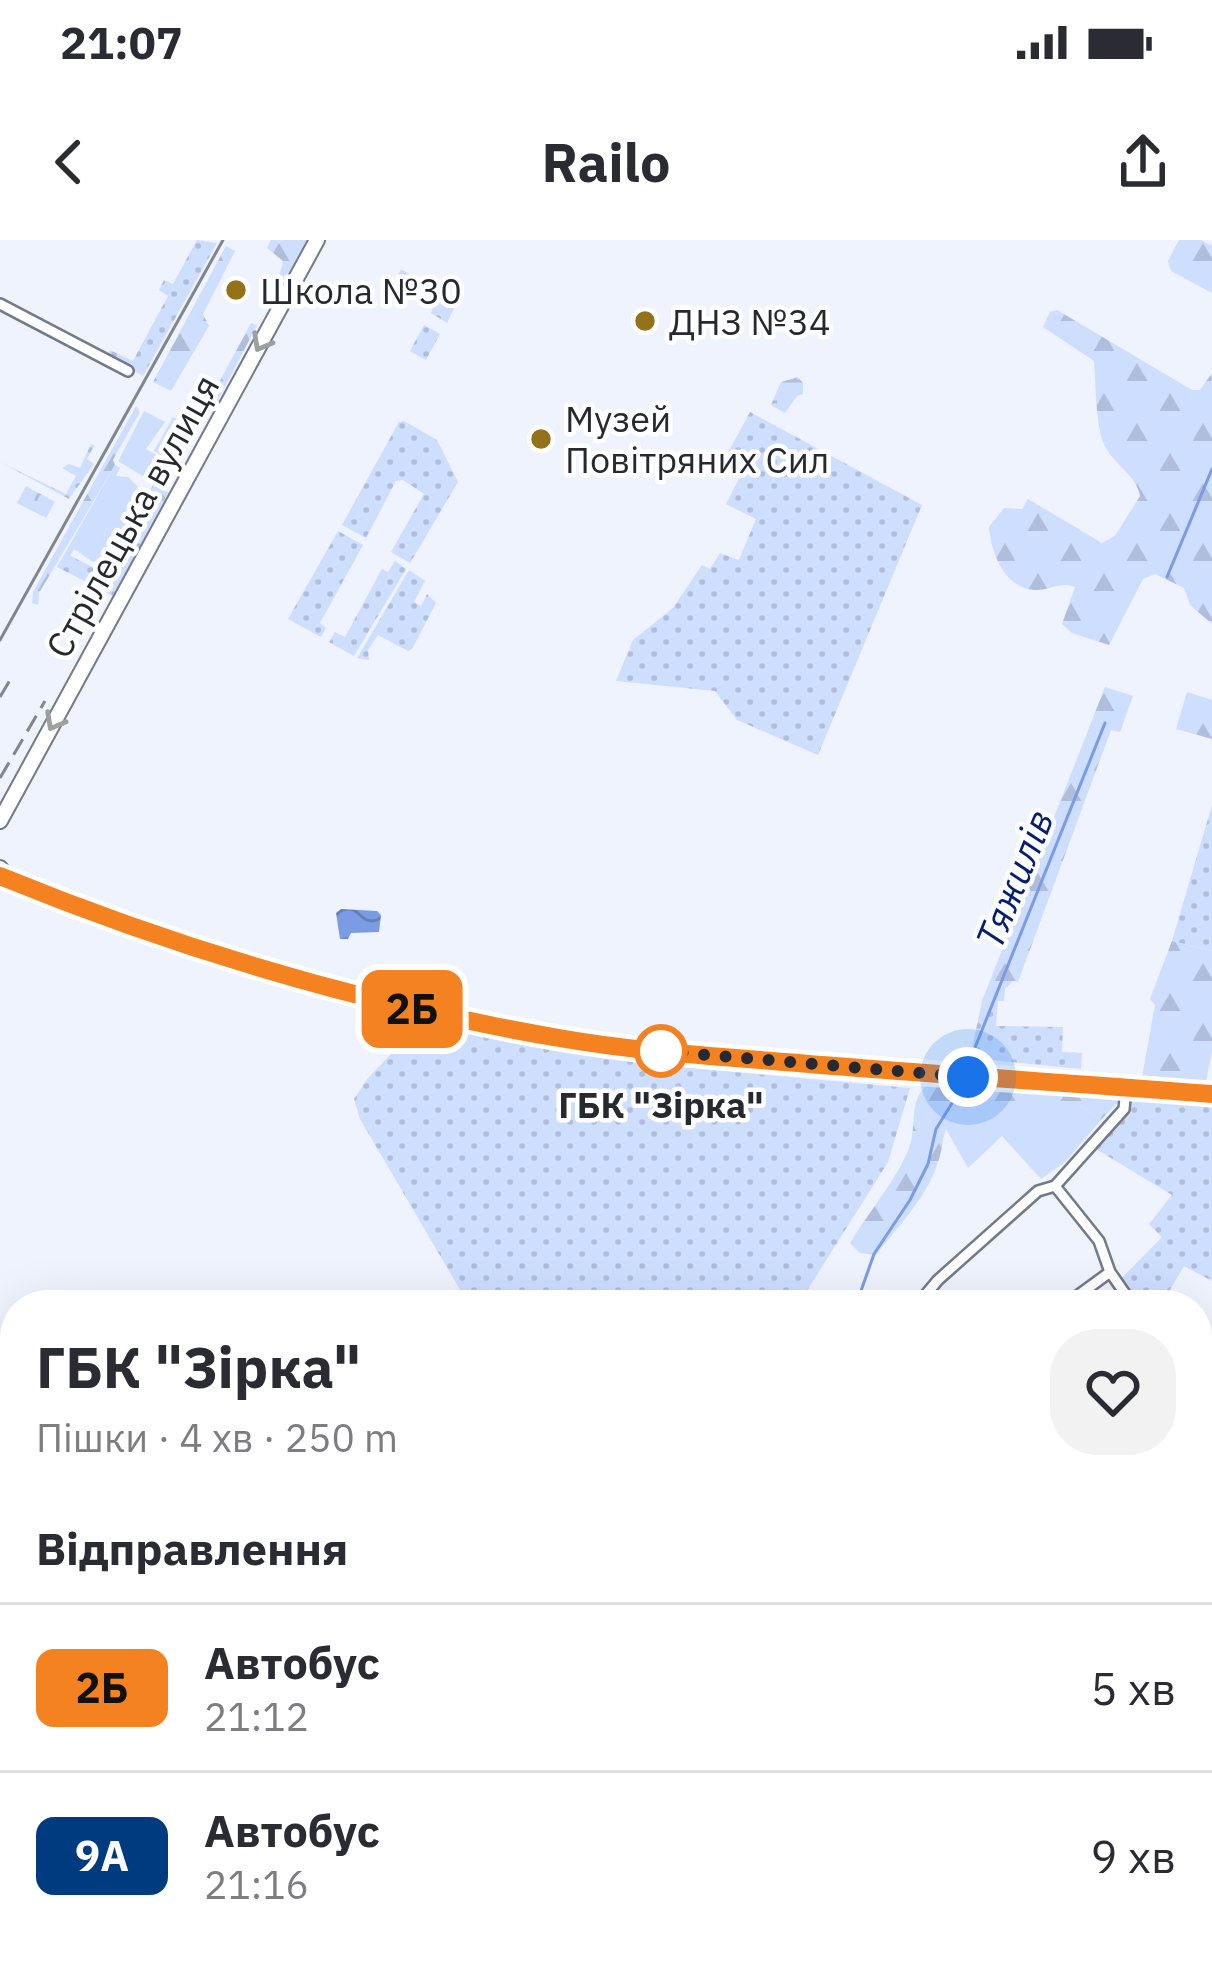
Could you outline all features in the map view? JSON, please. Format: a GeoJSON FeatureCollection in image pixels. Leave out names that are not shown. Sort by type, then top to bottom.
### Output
{"type":"FeatureCollection","features":[{"type":"Feature","properties":{"kind":"main road","name":"Стрілецька вулиця"},"geometry":{"type":"LineString","coordinates":[[1,821],[317,240]]}},
{"type":"Feature","properties":{"kind":"street"},"geometry":{"type":"LineString","coordinates":[[0,304],[128,371]]}},
{"type":"Feature","properties":{"kind":"street"},"geometry":{"type":"LineString","coordinates":[[3,875],[107,920],[288,978],[560,1039],[1212,1094]]}},
{"type":"Feature","properties":{"kind":"street"},"geometry":{"type":"LineString","coordinates":[[930,1290],[1039,1191],[1055,1186],[1124,1108],[1126,1088]]}},
{"type":"Feature","properties":{"kind":"street"},"geometry":{"type":"LineString","coordinates":[[1055,1186],[1099,1241],[1123,1290]]}},
{"type":"Feature","properties":{"kind":"street"},"geometry":{"type":"LineString","coordinates":[[1085,1290],[1110,1272]]}},
{"type":"Feature","properties":{"kind":"green space"},"geometry":{"type":"Polygon","coordinates":[[[197,240],[217,243],[143,376],[107,356],[110,350],[133,361],[168,296],[159,290],[164,280],[173,284],[197,240]]]}},
{"type":"Feature","properties":{"kind":"green space"},"geometry":{"type":"Polygon","coordinates":[[[271,240],[307,240],[273,301],[283,261],[267,248],[271,240]]]}},
{"type":"Feature","properties":{"kind":"green space"},"geometry":{"type":"Polygon","coordinates":[[[1179,240],[1201,240],[1212,246],[1212,293],[1171,271],[1168,261],[1179,240]]]}},
{"type":"Feature","properties":{"kind":"green space"},"geometry":{"type":"Polygon","coordinates":[[[226,246],[235,251],[203,314],[209,326],[171,391],[153,382],[226,246]]]}},
{"type":"Feature","properties":{"kind":"green space"},"geometry":{"type":"Polygon","coordinates":[[[401,269],[457,302],[447,323],[431,313],[435,301],[396,280],[401,269]]]}},
{"type":"Feature","properties":{"kind":"green space"},"geometry":{"type":"Polygon","coordinates":[[[265,310],[213,410],[206,407],[251,323],[257,325],[265,310]]]}},
{"type":"Feature","properties":{"kind":"green space"},"geometry":{"type":"Polygon","coordinates":[[[1057,310],[1192,390],[1200,390],[1212,373],[1212,624],[1190,605],[1184,588],[1155,574],[1143,579],[1109,645],[1072,633],[1062,624],[1075,587],[1024,588],[1001,567],[989,527],[1004,508],[1022,509],[1028,499],[1102,543],[1115,536],[1140,496],[1102,440],[1094,361],[1043,327],[1050,312],[1057,310]]]}},
{"type":"Feature","properties":{"kind":"green space"},"geometry":{"type":"Polygon","coordinates":[[[424,325],[440,334],[426,360],[410,351],[424,325]]]}},
{"type":"Feature","properties":{"kind":"green space"},"geometry":{"type":"Polygon","coordinates":[[[798,377],[803,394],[785,413],[771,405],[781,382],[798,377]]]}},
{"type":"Feature","properties":{"kind":"green space"},"geometry":{"type":"Polygon","coordinates":[[[136,406],[140,412],[113,460],[115,465],[39,593],[38,605],[32,603],[33,592],[136,406]]]}},
{"type":"Feature","properties":{"kind":"green space"},"geometry":{"type":"Polygon","coordinates":[[[144,411],[165,422],[146,449],[158,456],[146,478],[118,461],[144,411]]]}},
{"type":"Feature","properties":{"kind":"green space"},"geometry":{"type":"Polygon","coordinates":[[[750,412],[922,505],[818,755],[737,720],[715,691],[616,681],[633,640],[673,608],[702,565],[710,569],[720,553],[739,560],[756,519],[726,504],[741,475],[723,462],[750,412]]]}},
{"type":"Feature","properties":{"kind":"green space"},"geometry":{"type":"Polygon","coordinates":[[[173,417],[193,429],[174,462],[154,451],[173,417]]]}},
{"type":"Feature","properties":{"kind":"green space"},"geometry":{"type":"Polygon","coordinates":[[[399,422],[437,440],[458,482],[410,563],[391,552],[424,494],[403,480],[396,481],[366,538],[342,525],[399,422]]]}},
{"type":"Feature","properties":{"kind":"green space"},"geometry":{"type":"Polygon","coordinates":[[[91,444],[87,459],[94,464],[69,499],[0,462],[66,494],[76,476],[62,468],[69,464],[80,468],[91,444]]]}},
{"type":"Feature","properties":{"kind":"green space"},"geometry":{"type":"Polygon","coordinates":[[[115,465],[120,468],[116,476],[128,477],[137,486],[132,518],[102,558],[93,562],[74,549],[70,556],[65,553],[115,465]]]}},
{"type":"Feature","properties":{"kind":"green space"},"geometry":{"type":"Polygon","coordinates":[[[153,485],[169,493],[113,596],[57,567],[65,553],[104,573],[153,485]]]}},
{"type":"Feature","properties":{"kind":"green space"},"geometry":{"type":"Polygon","coordinates":[[[26,486],[55,502],[46,518],[17,503],[26,486]]]}},
{"type":"Feature","properties":{"kind":"green space"},"geometry":{"type":"Polygon","coordinates":[[[338,531],[363,545],[320,623],[326,628],[321,637],[288,619],[338,531]]]}},
{"type":"Feature","properties":{"kind":"green space"},"geometry":{"type":"Polygon","coordinates":[[[395,561],[406,569],[354,656],[329,642],[335,632],[345,637],[382,569],[388,572],[395,561]]]}},
{"type":"Feature","properties":{"kind":"green space"},"geometry":{"type":"Polygon","coordinates":[[[409,570],[425,581],[414,602],[421,606],[427,594],[436,603],[412,649],[378,635],[368,650],[369,660],[357,658],[409,570]]]}},
{"type":"Feature","properties":{"kind":"green space"},"geometry":{"type":"Polygon","coordinates":[[[1105,687],[1133,696],[1120,732],[1111,730],[1018,982],[1005,989],[1004,1001],[982,1001],[1105,687]]]}},
{"type":"Feature","properties":{"kind":"green space"},"geometry":{"type":"Polygon","coordinates":[[[1187,692],[1212,700],[1212,739],[1176,729],[1187,692]]]}},
{"type":"Feature","properties":{"kind":"green space"},"geometry":{"type":"Polygon","coordinates":[[[1212,805],[1212,951],[1172,941],[1212,805]]]}},
{"type":"Feature","properties":{"kind":"green space"},"geometry":{"type":"Polygon","coordinates":[[[1172,941],[1212,951],[1212,1051],[1206,1082],[1142,1077],[1155,1005],[1150,999],[1172,941]]]}},
{"type":"Feature","properties":{"kind":"green space"},"geometry":{"type":"Polygon","coordinates":[[[982,1001],[998,1001],[996,1026],[1063,1027],[1062,1052],[1082,1053],[1081,1069],[970,1058],[982,1001]]]}},
{"type":"Feature","properties":{"kind":"green space"},"geometry":{"type":"Polygon","coordinates":[[[421,1023],[680,1067],[910,1088],[888,1162],[807,1290],[460,1290],[360,1119],[354,1099],[421,1023]]]}},
{"type":"Feature","properties":{"kind":"green space"},"geometry":{"type":"Polygon","coordinates":[[[933,1080],[1119,1096],[1119,1101],[1101,1120],[1079,1105],[961,1107],[948,1125],[936,1168],[917,1202],[876,1255],[860,1253],[850,1243],[902,1163],[919,1095],[933,1080]]]}},
{"type":"Feature","properties":{"kind":"green space"},"geometry":{"type":"Polygon","coordinates":[[[1126,1088],[1212,1094],[1212,1281],[1184,1266],[1170,1290],[1130,1290],[1122,1278],[1162,1237],[1149,1224],[1172,1195],[1091,1146],[1124,1109],[1126,1088]]]}},
{"type":"Feature","properties":{"kind":"green space"},"geometry":{"type":"Polygon","coordinates":[[[989,1102],[1079,1105],[1101,1120],[1065,1162],[1041,1179],[1002,1136],[968,1168],[945,1127],[961,1107],[989,1102]]]}},
{"type":"Feature","properties":{"kind":"water"},"geometry":{"type":"Polygon","coordinates":[[[341,909],[377,911],[381,915],[379,932],[351,933],[348,939],[340,939],[336,913],[341,909]]]}},
{"type":"Feature","properties":{"kind":"waterway","name":"Тяжилів"},"geometry":{"type":"LineString","coordinates":[[1167,577],[1212,469]]}},
{"type":"Feature","properties":{"kind":"waterway","name":"Тяжилів"},"geometry":{"type":"LineString","coordinates":[[972,1055],[1105,723]]}},
{"type":"Feature","properties":{"kind":"waterway","name":"Тяжилів"},"geometry":{"type":"LineString","coordinates":[[861,1290],[874,1254],[928,1164],[936,1129],[954,1100]]}},
{"type":"Feature","properties":{"kind":"tram line"},"geometry":{"type":"LineString","coordinates":[[0,640],[223,240]]}},
{"type":"Feature","properties":{"kind":"railway"},"geometry":{"type":"LineString","coordinates":[[0,697],[10,680]]}},
{"type":"Feature","properties":{"kind":"railway"},"geometry":{"type":"LineString","coordinates":[[0,778],[45,701]]}},
{"type":"Feature","properties":{"kind":"bus line","name":"2Б"},"geometry":{"type":"LineString","coordinates":[[0,876],[107,920],[288,978],[560,1039],[929,1075],[1212,1094]]}},
{"type":"Feature","properties":{"kind":"place","name":"Школа №30"},"geometry":{"type":"Point","coordinates":[236,290]}},
{"type":"Feature","properties":{"kind":"place","name":"ДНЗ №34"},"geometry":{"type":"Point","coordinates":[645,321]}},
{"type":"Feature","properties":{"kind":"place","name":"Музей Повітряних Сил"},"geometry":{"type":"Point","coordinates":[541,439]}},
{"type":"Feature","properties":{"kind":"place","name":"ГБК \"Зірка\""},"geometry":{"type":"Point","coordinates":[661,1051]}},
{"type":"Feature","properties":{"kind":"route"},"geometry":{"type":"LineString","coordinates":[[661,1051],[968,1077]]}}]}
